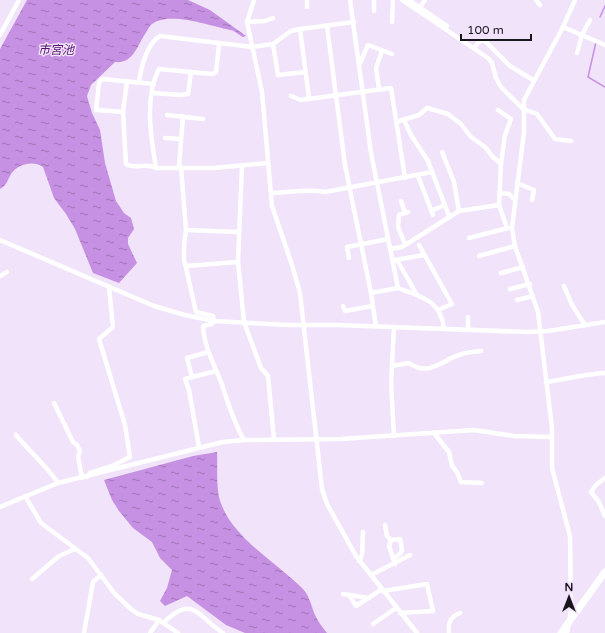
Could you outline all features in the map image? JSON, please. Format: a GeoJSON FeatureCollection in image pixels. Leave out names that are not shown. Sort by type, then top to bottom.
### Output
{"type":"FeatureCollection","features":[{"type":"Feature","properties":{"kind":"main road"},"geometry":{"type":"LineString","coordinates":[[561,633],[605,572]]}},
{"type":"Feature","properties":{"kind":"street"},"geometry":{"type":"LineString","coordinates":[[0,35],[19,0]]}},
{"type":"Feature","properties":{"kind":"street"},"geometry":{"type":"LineString","coordinates":[[254,0],[247,22],[262,92],[271,193],[275,215],[296,278],[304,326],[322,489],[327,504],[360,561],[417,633]]}},
{"type":"Feature","properties":{"kind":"street"},"geometry":{"type":"LineString","coordinates":[[307,0],[307,7]]}},
{"type":"Feature","properties":{"kind":"street"},"geometry":{"type":"LineString","coordinates":[[350,0],[371,153],[390,249],[394,260],[398,288]]}},
{"type":"Feature","properties":{"kind":"street"},"geometry":{"type":"LineString","coordinates":[[374,0],[374,11]]}},
{"type":"Feature","properties":{"kind":"street"},"geometry":{"type":"LineString","coordinates":[[392,22],[393,0]]}},
{"type":"Feature","properties":{"kind":"street"},"geometry":{"type":"LineString","coordinates":[[402,0],[474,48],[492,63],[496,78],[501,87],[524,109],[537,114],[555,139],[571,141]]}},
{"type":"Feature","properties":{"kind":"street"},"geometry":{"type":"LineString","coordinates":[[409,0],[464,38],[462,40]]}},
{"type":"Feature","properties":{"kind":"street"},"geometry":{"type":"LineString","coordinates":[[420,7],[425,0]]}},
{"type":"Feature","properties":{"kind":"street"},"geometry":{"type":"LineString","coordinates":[[536,0],[540,5]]}},
{"type":"Feature","properties":{"kind":"street"},"geometry":{"type":"LineString","coordinates":[[509,228],[524,132],[524,100],[533,80],[564,27],[575,0]]}},
{"type":"Feature","properties":{"kind":"street"},"geometry":{"type":"LineString","coordinates":[[247,22],[265,21],[273,18]]}},
{"type":"Feature","properties":{"kind":"street"},"geometry":{"type":"LineString","coordinates":[[576,53],[582,35],[590,20]]}},
{"type":"Feature","properties":{"kind":"street"},"geometry":{"type":"LineString","coordinates":[[138,82],[144,62],[154,41],[160,36],[252,47],[273,44],[291,31],[354,22]]}},
{"type":"Feature","properties":{"kind":"street"},"geometry":{"type":"LineString","coordinates":[[327,26],[350,188],[376,326]]}},
{"type":"Feature","properties":{"kind":"street"},"geometry":{"type":"LineString","coordinates":[[564,27],[605,45]]}},
{"type":"Feature","properties":{"kind":"street"},"geometry":{"type":"LineString","coordinates":[[300,29],[309,98]]}},
{"type":"Feature","properties":{"kind":"street"},"geometry":{"type":"LineString","coordinates":[[474,48],[480,41],[485,42],[510,66],[533,80]]}},
{"type":"Feature","properties":{"kind":"street"},"geometry":{"type":"LineString","coordinates":[[156,168],[151,121],[152,93],[159,69],[212,74],[216,72],[220,44]]}},
{"type":"Feature","properties":{"kind":"street"},"geometry":{"type":"LineString","coordinates":[[273,44],[278,75],[305,72]]}},
{"type":"Feature","properties":{"kind":"street"},"geometry":{"type":"LineString","coordinates":[[360,65],[368,45],[392,54]]}},
{"type":"Feature","properties":{"kind":"street"},"geometry":{"type":"LineString","coordinates":[[380,89],[376,68],[382,51]]}},
{"type":"Feature","properties":{"kind":"street"},"geometry":{"type":"LineString","coordinates":[[152,93],[188,94],[191,72]]}},
{"type":"Feature","properties":{"kind":"street"},"geometry":{"type":"LineString","coordinates":[[123,112],[96,110],[99,83],[102,79],[154,84]]}},
{"type":"Feature","properties":{"kind":"street"},"geometry":{"type":"LineString","coordinates":[[127,81],[123,112],[126,164],[132,166],[152,166],[156,168],[214,168],[268,163]]}},
{"type":"Feature","properties":{"kind":"street"},"geometry":{"type":"LineString","coordinates":[[291,96],[301,100],[391,88],[405,178]]}},
{"type":"Feature","properties":{"kind":"street"},"geometry":{"type":"LineString","coordinates":[[396,122],[419,115],[427,108],[448,114],[461,124],[472,137],[485,147],[501,164]]}},
{"type":"Feature","properties":{"kind":"street"},"geometry":{"type":"LineString","coordinates":[[498,110],[512,119],[506,135],[501,164],[499,205],[524,267],[538,312],[542,332],[552,437],[552,468],[570,536],[571,611],[567,633]]}},
{"type":"Feature","properties":{"kind":"street"},"geometry":{"type":"LineString","coordinates":[[167,115],[203,119]]}},
{"type":"Feature","properties":{"kind":"street"},"geometry":{"type":"LineString","coordinates":[[183,116],[180,167],[186,230],[184,245],[186,266],[196,312],[210,314],[214,321]]}},
{"type":"Feature","properties":{"kind":"street"},"geometry":{"type":"LineString","coordinates":[[404,120],[411,135],[428,161],[449,216]]}},
{"type":"Feature","properties":{"kind":"street"},"geometry":{"type":"LineString","coordinates":[[165,138],[181,139]]}},
{"type":"Feature","properties":{"kind":"street"},"geometry":{"type":"LineString","coordinates":[[442,152],[454,182],[459,211]]}},
{"type":"Feature","properties":{"kind":"street"},"geometry":{"type":"LineString","coordinates":[[242,166],[238,232],[238,262],[244,322],[261,368],[268,376],[274,440]]}},
{"type":"Feature","properties":{"kind":"street"},"geometry":{"type":"LineString","coordinates":[[271,193],[293,193],[315,189],[325,192],[377,184],[432,172]]}},
{"type":"Feature","properties":{"kind":"street"},"geometry":{"type":"LineString","coordinates":[[418,176],[432,213],[445,205]]}},
{"type":"Feature","properties":{"kind":"street"},"geometry":{"type":"LineString","coordinates":[[516,183],[534,190],[532,200]]}},
{"type":"Feature","properties":{"kind":"street"},"geometry":{"type":"LineString","coordinates":[[500,193],[508,194],[514,199]]}},
{"type":"Feature","properties":{"kind":"street"},"geometry":{"type":"LineString","coordinates":[[401,201],[406,212],[399,215],[398,226],[405,244]]}},
{"type":"Feature","properties":{"kind":"street"},"geometry":{"type":"LineString","coordinates":[[390,249],[402,247],[459,211],[499,205]]}},
{"type":"Feature","properties":{"kind":"street"},"geometry":{"type":"LineString","coordinates":[[469,238],[509,228]]}},
{"type":"Feature","properties":{"kind":"street"},"geometry":{"type":"LineString","coordinates":[[186,230],[238,232]]}},
{"type":"Feature","properties":{"kind":"street"},"geometry":{"type":"LineString","coordinates":[[349,258],[347,247],[388,239]]}},
{"type":"Feature","properties":{"kind":"street"},"geometry":{"type":"LineString","coordinates":[[0,240],[165,310],[214,321],[304,326],[376,326],[542,332],[605,322]]}},
{"type":"Feature","properties":{"kind":"street"},"geometry":{"type":"LineString","coordinates":[[419,245],[452,304],[438,310]]}},
{"type":"Feature","properties":{"kind":"street"},"geometry":{"type":"LineString","coordinates":[[479,256],[515,246]]}},
{"type":"Feature","properties":{"kind":"street"},"geometry":{"type":"LineString","coordinates":[[394,260],[424,255]]}},
{"type":"Feature","properties":{"kind":"street"},"geometry":{"type":"LineString","coordinates":[[394,260],[417,295]]}},
{"type":"Feature","properties":{"kind":"street"},"geometry":{"type":"LineString","coordinates":[[186,266],[238,262]]}},
{"type":"Feature","properties":{"kind":"street"},"geometry":{"type":"LineString","coordinates":[[501,273],[524,267]]}},
{"type":"Feature","properties":{"kind":"street"},"geometry":{"type":"LineString","coordinates":[[0,276],[7,272]]}},
{"type":"Feature","properties":{"kind":"street"},"geometry":{"type":"LineString","coordinates":[[510,289],[530,284]]}},
{"type":"Feature","properties":{"kind":"street"},"geometry":{"type":"LineString","coordinates":[[564,286],[572,305],[585,325]]}},
{"type":"Feature","properties":{"kind":"street"},"geometry":{"type":"LineString","coordinates":[[87,477],[90,473],[112,466],[130,457],[125,425],[99,340],[113,327],[109,287]]}},
{"type":"Feature","properties":{"kind":"street"},"geometry":{"type":"LineString","coordinates":[[371,293],[398,288],[428,300],[438,310],[444,328]]}},
{"type":"Feature","properties":{"kind":"street"},"geometry":{"type":"LineString","coordinates":[[517,300],[533,296]]}},
{"type":"Feature","properties":{"kind":"street"},"geometry":{"type":"LineString","coordinates":[[343,306],[345,311],[372,306]]}},
{"type":"Feature","properties":{"kind":"street"},"geometry":{"type":"LineString","coordinates":[[468,317],[468,329]]}},
{"type":"Feature","properties":{"kind":"street"},"geometry":{"type":"LineString","coordinates":[[214,321],[212,324],[203,326],[208,352],[234,422],[244,440]]}},
{"type":"Feature","properties":{"kind":"street"},"geometry":{"type":"LineString","coordinates":[[394,327],[392,366],[394,436]]}},
{"type":"Feature","properties":{"kind":"street"},"geometry":{"type":"LineString","coordinates":[[392,366],[409,363],[416,368],[433,367],[458,355],[481,351]]}},
{"type":"Feature","properties":{"kind":"street"},"geometry":{"type":"LineString","coordinates":[[192,377],[187,358],[208,352]]}},
{"type":"Feature","properties":{"kind":"street"},"geometry":{"type":"LineString","coordinates":[[199,447],[189,390],[185,379],[216,371]]}},
{"type":"Feature","properties":{"kind":"street"},"geometry":{"type":"LineString","coordinates":[[546,382],[574,378],[582,374],[605,373]]}},
{"type":"Feature","properties":{"kind":"street"},"geometry":{"type":"LineString","coordinates":[[54,403],[73,442],[77,445],[80,451],[78,456],[82,478]]}},
{"type":"Feature","properties":{"kind":"street"},"geometry":{"type":"LineString","coordinates":[[1,505],[58,483],[87,477],[199,447],[244,440],[316,440],[474,430],[514,436],[552,437]]}},
{"type":"Feature","properties":{"kind":"street"},"geometry":{"type":"LineString","coordinates":[[434,433],[449,452],[452,466],[457,472],[461,482],[482,483]]}},
{"type":"Feature","properties":{"kind":"street"},"geometry":{"type":"LineString","coordinates":[[16,435],[29,451],[46,466],[58,483]]}},
{"type":"Feature","properties":{"kind":"street"},"geometry":{"type":"LineString","coordinates":[[605,478],[596,485],[591,492],[600,502],[605,516]]}},
{"type":"Feature","properties":{"kind":"street"},"geometry":{"type":"LineString","coordinates":[[25,496],[41,523],[88,558],[115,594],[138,614],[161,621],[178,633]]}},
{"type":"Feature","properties":{"kind":"street"},"geometry":{"type":"LineString","coordinates":[[385,525],[387,536],[391,540]]}},
{"type":"Feature","properties":{"kind":"street"},"geometry":{"type":"LineString","coordinates":[[360,561],[362,554],[363,532]]}},
{"type":"Feature","properties":{"kind":"street"},"geometry":{"type":"LineString","coordinates":[[391,540],[400,539],[402,550],[400,554],[394,558]]}},
{"type":"Feature","properties":{"kind":"street"},"geometry":{"type":"LineString","coordinates":[[391,540],[389,546],[395,564]]}},
{"type":"Feature","properties":{"kind":"street"},"geometry":{"type":"LineString","coordinates":[[32,579],[59,556],[75,549]]}},
{"type":"Feature","properties":{"kind":"street"},"geometry":{"type":"LineString","coordinates":[[371,575],[410,555]]}},
{"type":"Feature","properties":{"kind":"street"},"geometry":{"type":"LineString","coordinates":[[84,633],[93,582],[101,575]]}},
{"type":"Feature","properties":{"kind":"street"},"geometry":{"type":"LineString","coordinates":[[349,595],[356,606],[382,590],[427,584],[433,611],[400,613]]}},
{"type":"Feature","properties":{"kind":"street"},"geometry":{"type":"LineString","coordinates":[[343,594],[369,598]]}},
{"type":"Feature","properties":{"kind":"street"},"geometry":{"type":"LineString","coordinates":[[150,633],[161,621],[174,612],[188,608],[194,610],[223,633]]}},
{"type":"Feature","properties":{"kind":"street"},"geometry":{"type":"LineString","coordinates":[[373,624],[396,608]]}},
{"type":"Feature","properties":{"kind":"street"},"geometry":{"type":"LineString","coordinates":[[449,633],[450,620],[452,616],[460,613]]}},
{"type":"Feature","properties":{"kind":"water","name":"市宮池"},"geometry":{"type":"Polygon","coordinates":[[[27,0],[188,0],[210,10],[246,36],[243,37],[232,30],[190,21],[179,19],[160,20],[150,26],[131,57],[121,62],[115,62],[91,85],[87,96],[92,113],[100,130],[105,163],[116,201],[124,213],[131,218],[134,229],[128,238],[128,244],[137,263],[119,283],[93,273],[75,229],[54,198],[43,167],[35,164],[26,164],[18,168],[11,174],[6,184],[0,189],[0,49],[27,0]]]}},
{"type":"Feature","properties":{"kind":"water"},"geometry":{"type":"Polygon","coordinates":[[[217,452],[218,493],[228,518],[247,540],[305,591],[316,618],[327,633],[245,633],[226,625],[187,596],[165,606],[160,601],[167,588],[172,570],[160,558],[152,542],[133,528],[119,511],[112,500],[104,480],[193,456],[217,452]]]}},
{"type":"Feature","properties":{"kind":"waterway"},"geometry":{"type":"LineString","coordinates":[[600,17],[605,6]]}},
{"type":"Feature","properties":{"kind":"waterway"},"geometry":{"type":"LineString","coordinates":[[596,42],[588,77],[605,87]]}}]}
